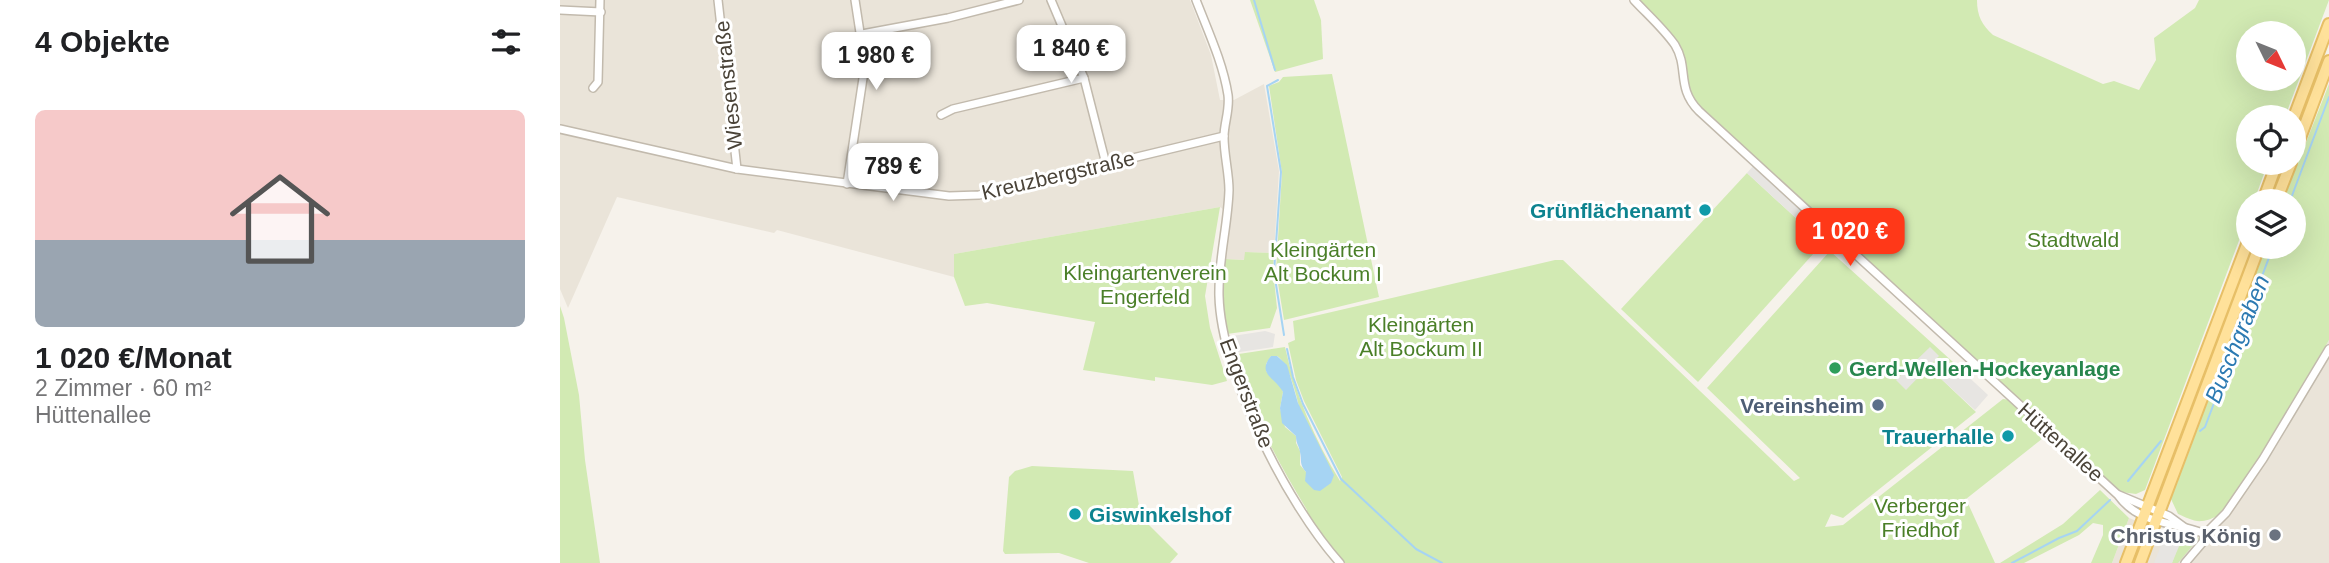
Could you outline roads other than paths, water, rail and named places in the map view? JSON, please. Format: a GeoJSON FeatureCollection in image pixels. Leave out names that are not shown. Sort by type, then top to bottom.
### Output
{"type":"FeatureCollection","features":[{"type":"Feature","properties":{"kind":"main road"},"geometry":{"type":"LineString","coordinates":[[2299,105],[2329,24]]}},
{"type":"Feature","properties":{"kind":"main road"},"geometry":{"type":"LineString","coordinates":[[2306,122],[2329,61]]}},
{"type":"Feature","properties":{"kind":"main road"},"geometry":{"type":"LineString","coordinates":[[2126,563],[2241,259]]}},
{"type":"Feature","properties":{"kind":"main road"},"geometry":{"type":"LineString","coordinates":[[2140,563],[2254,259]]}},
{"type":"Feature","properties":{"kind":"street"},"geometry":{"type":"LineString","coordinates":[[593,88],[598,82],[600,0]]}},
{"type":"Feature","properties":{"kind":"street","name":"Wiesenstraße"},"geometry":{"type":"LineString","coordinates":[[718,0],[737,169]]}},
{"type":"Feature","properties":{"kind":"street"},"geometry":{"type":"LineString","coordinates":[[848,184],[864,72],[862,34],[855,0]]}},
{"type":"Feature","properties":{"kind":"street"},"geometry":{"type":"LineString","coordinates":[[862,34],[961,15],[1019,0]]}},
{"type":"Feature","properties":{"kind":"street"},"geometry":{"type":"LineString","coordinates":[[1051,0],[1084,78],[1106,164]]}},
{"type":"Feature","properties":{"kind":"street","name":"Engerstraße"},"geometry":{"type":"LineString","coordinates":[[1196,0],[1217,54],[1228,96],[1224,136],[1229,189],[1219,295],[1226,349],[1247,403],[1280,473],[1307,520],[1325,547],[1340,563]]}},
{"type":"Feature","properties":{"kind":"street","name":"Hüttenallee"},"geometry":{"type":"LineString","coordinates":[[1634,0],[1675,46],[1681,63],[1685,92],[1690,102],[2118,495],[2127,508],[2158,516],[2166,525],[2205,534]]}},
{"type":"Feature","properties":{"kind":"street"},"geometry":{"type":"LineString","coordinates":[[560,10],[601,12]]}},
{"type":"Feature","properties":{"kind":"street"},"geometry":{"type":"LineString","coordinates":[[941,115],[953,108],[1084,78]]}},
{"type":"Feature","properties":{"kind":"street","name":"Kreuzbergstraße"},"geometry":{"type":"LineString","coordinates":[[560,129],[737,169],[949,196],[979,195],[1224,136]]}},
{"type":"Feature","properties":{"kind":"street"},"geometry":{"type":"LineString","coordinates":[[2185,563],[2203,542],[2205,534],[2217,524],[2246,485],[2329,349]]}},
{"type":"Feature","properties":{"kind":"water"},"geometry":{"type":"Polygon","coordinates":[[[1271,356],[1277,356],[1287,365],[1298,403],[1334,475],[1331,483],[1320,491],[1314,490],[1305,481],[1306,472],[1296,436],[1282,423],[1280,408],[1283,392],[1266,372],[1271,356]]]}},
{"type":"Feature","properties":{"kind":"waterway"},"geometry":{"type":"LineString","coordinates":[[1254,0],[1275,70]]}},
{"type":"Feature","properties":{"kind":"waterway"},"geometry":{"type":"LineString","coordinates":[[1278,80],[1267,86],[1281,172],[1274,272],[1284,335]]}},
{"type":"Feature","properties":{"kind":"waterway","name":"Buschgraben"},"geometry":{"type":"LineString","coordinates":[[2294,189],[2329,97]]}},
{"type":"Feature","properties":{"kind":"waterway","name":"Buschgraben"},"geometry":{"type":"LineString","coordinates":[[2200,431],[2205,427],[2268,259]]}},
{"type":"Feature","properties":{"kind":"waterway"},"geometry":{"type":"LineString","coordinates":[[1287,349],[1303,404],[1341,479],[1416,549],[1442,563]]}},
{"type":"Feature","properties":{"kind":"waterway","name":"Buschgraben"},"geometry":{"type":"LineString","coordinates":[[2128,481],[2161,441]]}},
{"type":"Feature","properties":{"kind":"waterway","name":"Buschgraben"},"geometry":{"type":"LineString","coordinates":[[2012,563],[2077,531],[2110,500]]}},
{"type":"Feature","properties":{"kind":"place","name":"Grünflächenamt"},"geometry":{"type":"Point","coordinates":[1705,210]}},
{"type":"Feature","properties":{"kind":"place","name":"Gerd-Wellen-Hockeyanlage"},"geometry":{"type":"Point","coordinates":[1835,368]}},
{"type":"Feature","properties":{"kind":"place","name":"Vereinsheim"},"geometry":{"type":"Point","coordinates":[1878,405]}},
{"type":"Feature","properties":{"kind":"place","name":"Trauerhalle"},"geometry":{"type":"Point","coordinates":[2008,436]}},
{"type":"Feature","properties":{"kind":"place","name":"Giswinkelshof"},"geometry":{"type":"Point","coordinates":[1075,514]}},
{"type":"Feature","properties":{"kind":"place","name":"Christus König"},"geometry":{"type":"Point","coordinates":[2275,535]}},
{"type":"Feature","properties":{"kind":"park label","name":"Stadtwald"},"geometry":{"type":"Point","coordinates":[2073,239]}},
{"type":"Feature","properties":{"kind":"park label","name":"Kleingärten Alt Bockum I"},"geometry":{"type":"Point","coordinates":[1323,261]}},
{"type":"Feature","properties":{"kind":"park label","name":"Kleingartenverein Engerfeld"},"geometry":{"type":"Point","coordinates":[1145,284]}},
{"type":"Feature","properties":{"kind":"park label","name":"Kleingärten Alt Bockum II"},"geometry":{"type":"Point","coordinates":[1421,336]}},
{"type":"Feature","properties":{"kind":"park label","name":"Verberger Friedhof"},"geometry":{"type":"Point","coordinates":[1920,517]}}]}
